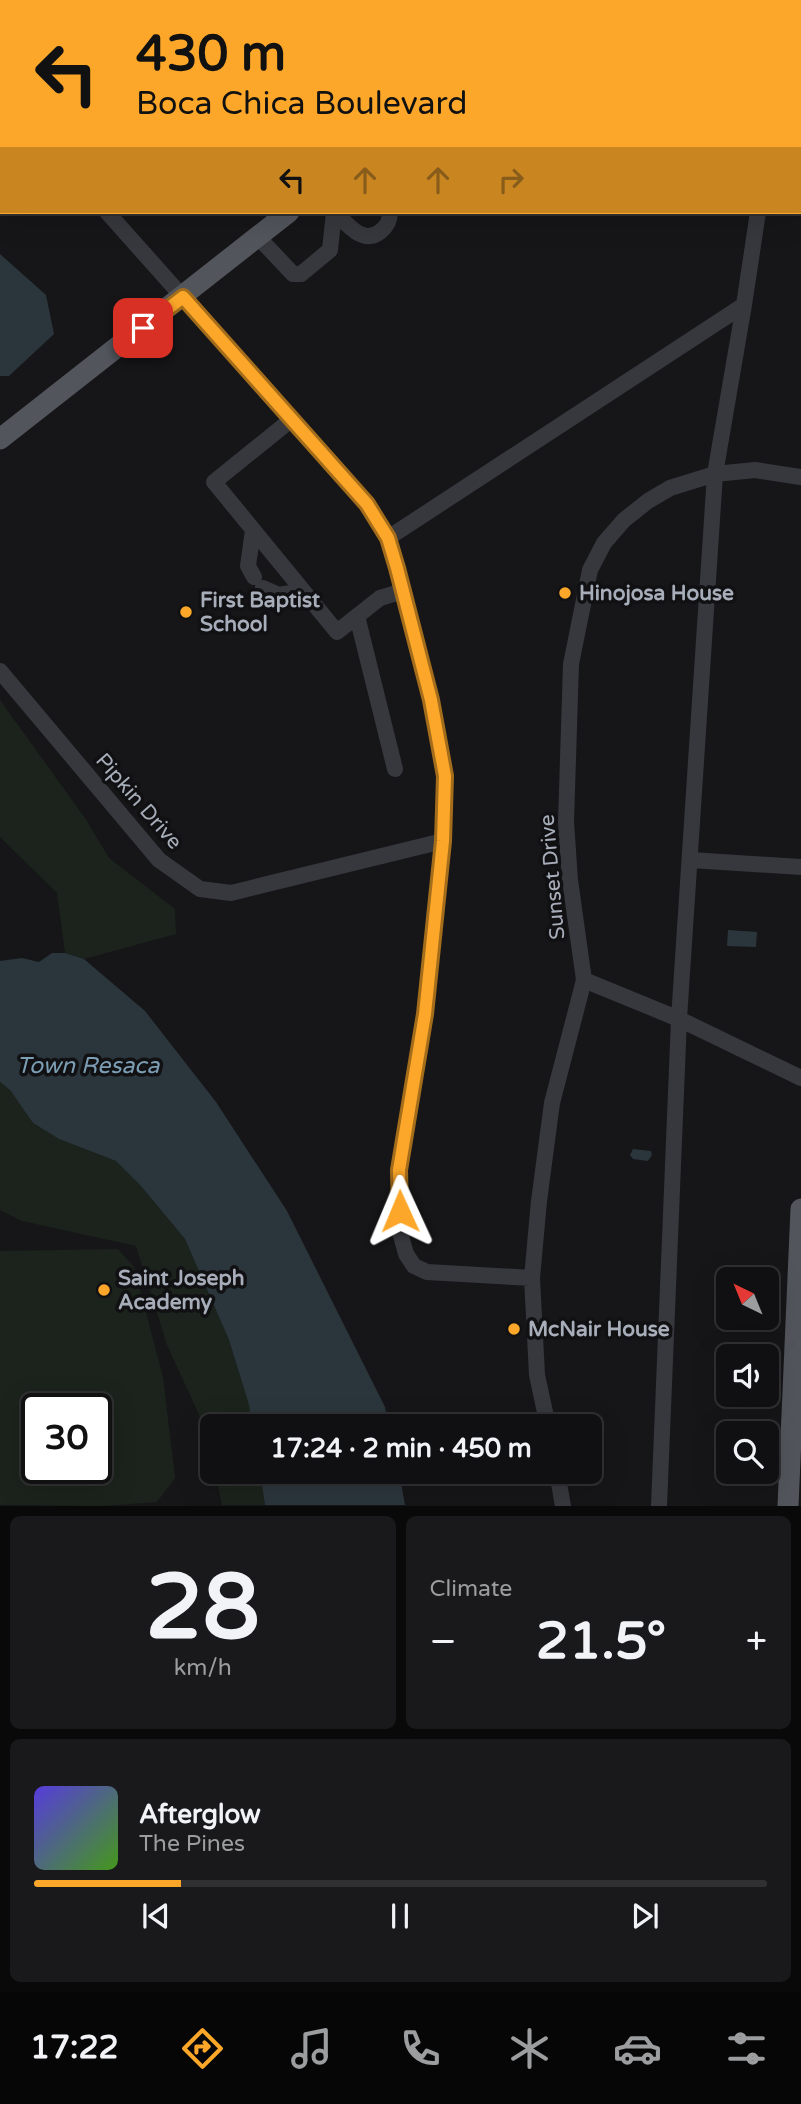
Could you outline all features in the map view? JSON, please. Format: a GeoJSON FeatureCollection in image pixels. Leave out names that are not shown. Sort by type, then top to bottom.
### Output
{"type":"FeatureCollection","features":[{"type":"Feature","properties":{"kind":"main road"},"geometry":{"type":"LineString","coordinates":[[0,439],[287,214]]}},
{"type":"Feature","properties":{"kind":"main road"},"geometry":{"type":"LineString","coordinates":[[788,1506],[801,1209]]}},
{"type":"Feature","properties":{"kind":"street"},"geometry":{"type":"LineString","coordinates":[[109,214],[367,504],[388,538],[431,700],[445,776],[443,841],[425,1014],[399,1170],[400,1232],[405,1254],[414,1266],[427,1272],[532,1278]]}},
{"type":"Feature","properties":{"kind":"street"},"geometry":{"type":"LineString","coordinates":[[258,237],[293,274],[300,274],[330,250],[335,214]]}},
{"type":"Feature","properties":{"kind":"street"},"geometry":{"type":"LineString","coordinates":[[337,214],[355,232],[366,237],[385,228],[390,214]]}},
{"type":"Feature","properties":{"kind":"street"},"geometry":{"type":"LineString","coordinates":[[659,1506],[679,1019],[715,474],[758,214]]}},
{"type":"Feature","properties":{"kind":"street"},"geometry":{"type":"LineString","coordinates":[[388,538],[744,305]]}},
{"type":"Feature","properties":{"kind":"street"},"geometry":{"type":"LineString","coordinates":[[292,419],[214,482],[337,632],[380,598],[403,591]]}},
{"type":"Feature","properties":{"kind":"street","name":"Sunset Drive"},"geometry":{"type":"LineString","coordinates":[[545,1414],[537,1375],[532,1278],[552,1103],[584,980],[570,880],[566,822],[571,664],[590,570],[604,542],[624,520],[670,488],[715,474],[755,470],[801,477]]}},
{"type":"Feature","properties":{"kind":"street"},"geometry":{"type":"LineString","coordinates":[[253,530],[248,566],[258,582],[279,595],[303,591]]}},
{"type":"Feature","properties":{"kind":"street"},"geometry":{"type":"LineString","coordinates":[[357,616],[395,769]]}},
{"type":"Feature","properties":{"kind":"street","name":"Pipkin Drive"},"geometry":{"type":"LineString","coordinates":[[0,671],[159,860],[200,889],[231,893],[443,841]]}},
{"type":"Feature","properties":{"kind":"street"},"geometry":{"type":"LineString","coordinates":[[691,860],[801,867]]}},
{"type":"Feature","properties":{"kind":"street"},"geometry":{"type":"LineString","coordinates":[[584,980],[679,1019],[801,1078]]}},
{"type":"Feature","properties":{"kind":"street"},"geometry":{"type":"LineString","coordinates":[[559,1484],[564,1506]]}},
{"type":"Feature","properties":{"kind":"shaded area"},"geometry":{"type":"Polygon","coordinates":[[[0,700],[85,818],[109,858],[175,909],[176,934],[84,959],[65,953],[57,893],[0,837],[0,700]]]}},
{"type":"Feature","properties":{"kind":"shaded area"},"geometry":{"type":"Polygon","coordinates":[[[0,1082],[10,1090],[33,1123],[59,1139],[116,1161],[141,1186],[185,1239],[229,1340],[250,1414],[200,1414],[200,1417],[167,1345],[136,1246],[22,1221],[0,1210],[0,1082]]]}},
{"type":"Feature","properties":{"kind":"shaded area"},"geometry":{"type":"Polygon","coordinates":[[[118,1249],[134,1267],[163,1377],[175,1478],[157,1502],[104,1506],[0,1505],[0,1251],[118,1249]]]}},
{"type":"Feature","properties":{"kind":"shaded area"},"geometry":{"type":"Polygon","coordinates":[[[218,1484],[262,1484],[265,1505],[222,1505],[218,1484]]]}},
{"type":"Feature","properties":{"kind":"water"},"geometry":{"type":"Polygon","coordinates":[[[0,254],[46,295],[54,334],[9,376],[0,376],[0,254]]]}},
{"type":"Feature","properties":{"kind":"water"},"geometry":{"type":"Polygon","coordinates":[[[728,930],[757,932],[756,947],[727,946],[728,930]]]}},
{"type":"Feature","properties":{"kind":"water","name":"Town Resaca"},"geometry":{"type":"Polygon","coordinates":[[[52,953],[65,953],[84,959],[145,1011],[216,1102],[287,1211],[386,1414],[250,1414],[229,1340],[185,1239],[141,1186],[116,1161],[59,1139],[33,1123],[10,1090],[0,1082],[0,961],[22,958],[39,962],[52,953]]]}},
{"type":"Feature","properties":{"kind":"water"},"geometry":{"type":"Polygon","coordinates":[[[633,1149],[651,1151],[652,1155],[648,1161],[633,1159],[630,1155],[633,1149]]]}},
{"type":"Feature","properties":{"kind":"water"},"geometry":{"type":"Polygon","coordinates":[[[262,1484],[401,1484],[405,1505],[265,1505],[262,1484]]]}},
{"type":"Feature","properties":{"kind":"place","name":"Hinojosa House"},"geometry":{"type":"Point","coordinates":[565,593]}},
{"type":"Feature","properties":{"kind":"place","name":"First Baptist School"},"geometry":{"type":"Point","coordinates":[186,612]}},
{"type":"Feature","properties":{"kind":"place","name":"Saint Joseph Academy"},"geometry":{"type":"Point","coordinates":[104,1290]}},
{"type":"Feature","properties":{"kind":"place","name":"McNair House"},"geometry":{"type":"Point","coordinates":[514,1329]}},
{"type":"Feature","properties":{"kind":"route"},"geometry":{"type":"LineString","coordinates":[[143,328],[183,297],[367,504],[388,538],[397,568],[431,700],[445,776],[443,841],[425,1014],[399,1170],[400,1211]]}}]}
